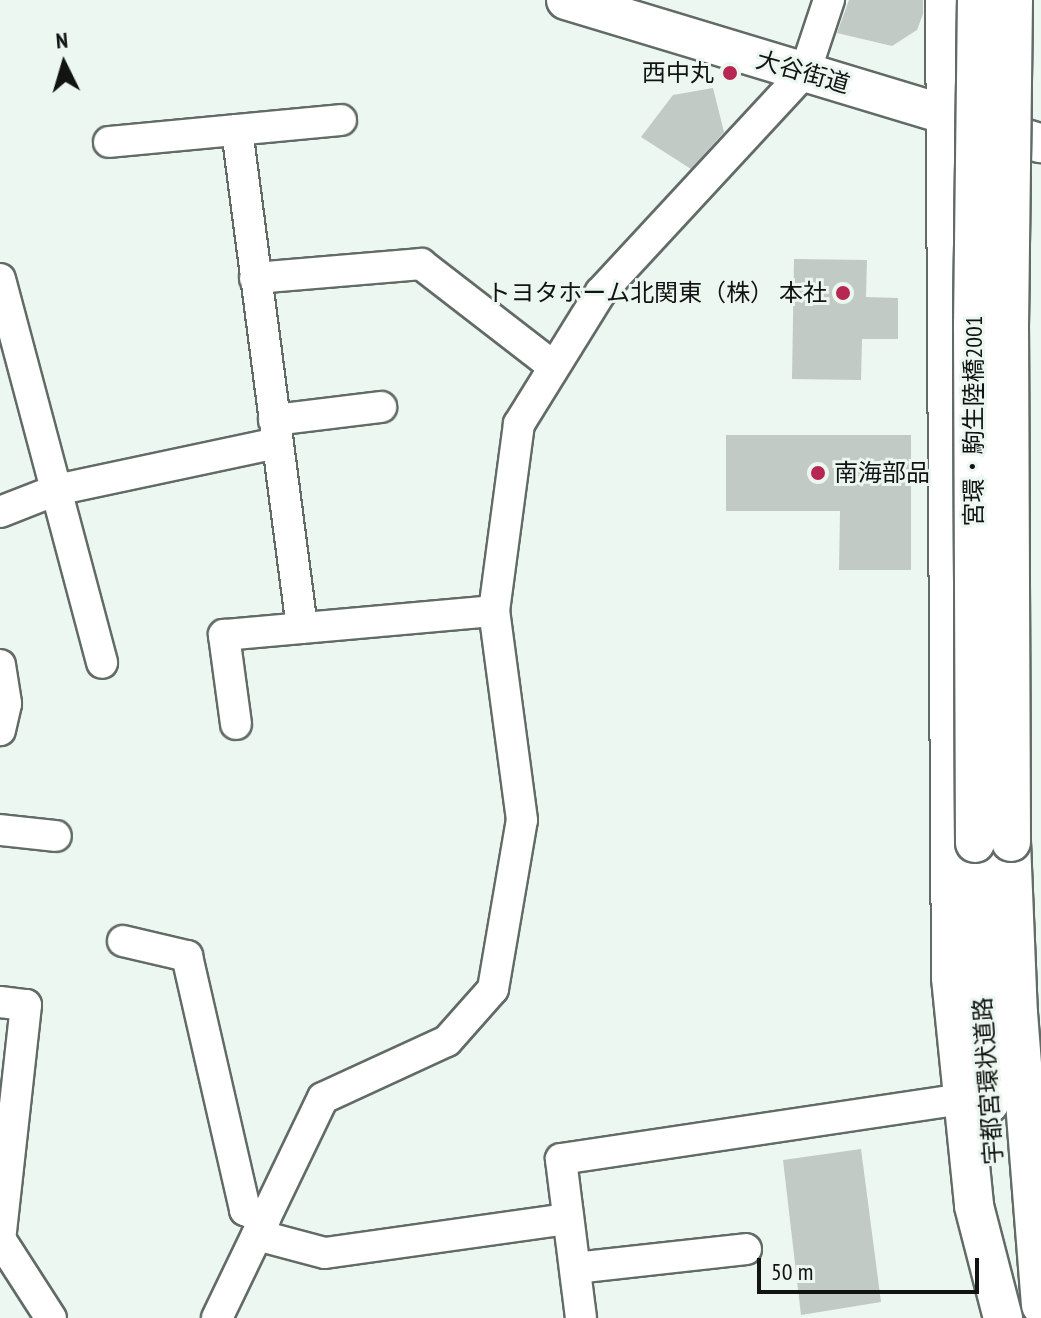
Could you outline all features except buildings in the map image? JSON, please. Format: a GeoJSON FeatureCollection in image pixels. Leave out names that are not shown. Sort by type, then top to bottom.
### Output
{"type":"FeatureCollection","features":[{"type":"Feature","properties":{"kind":"main road","name":"大谷街道"},"geometry":{"type":"LineString","coordinates":[[566,0],[1041,143]]}},
{"type":"Feature","properties":{"kind":"main road"},"geometry":{"type":"LineString","coordinates":[[945,0],[951,978],[974,1206],[1005,1318]]}},
{"type":"Feature","properties":{"kind":"main road","name":"宮環・駒生陸橋2001"},"geometry":{"type":"LineString","coordinates":[[977,0],[973,326],[993,842]]}},
{"type":"Feature","properties":{"kind":"main road","name":"宮環・駒生陸橋2001"},"geometry":{"type":"LineString","coordinates":[[993,842],[1009,327],[1013,0]]}},
{"type":"Feature","properties":{"kind":"main road","name":"宇都宮環状道路"},"geometry":{"type":"LineString","coordinates":[[993,842],[1018,1013],[1041,1305]]}},
{"type":"Feature","properties":{"kind":"main road","name":"宇都宮環状道路"},"geometry":{"type":"LineString","coordinates":[[993,842],[992,1153],[1005,1318]]}},
{"type":"Feature","properties":{"kind":"street"},"geometry":{"type":"LineString","coordinates":[[217,1318],[323,1098],[447,1041],[493,989],[522,820],[494,611],[519,424],[601,292],[805,72],[829,0]]}},
{"type":"Feature","properties":{"kind":"street"},"geometry":{"type":"LineString","coordinates":[[109,142],[341,120]]}},
{"type":"Feature","properties":{"kind":"street"},"geometry":{"type":"LineString","coordinates":[[237,130],[302,628]]}},
{"type":"Feature","properties":{"kind":"street"},"geometry":{"type":"LineString","coordinates":[[255,278],[421,264],[553,366]]}},
{"type":"Feature","properties":{"kind":"street"},"geometry":{"type":"LineString","coordinates":[[0,279],[102,663]]}},
{"type":"Feature","properties":{"kind":"street"},"geometry":{"type":"LineString","coordinates":[[0,512],[56,490],[275,431],[381,407]]}},
{"type":"Feature","properties":{"kind":"street"},"geometry":{"type":"LineString","coordinates":[[236,724],[224,635],[494,611]]}},
{"type":"Feature","properties":{"kind":"street"},"geometry":{"type":"LineString","coordinates":[[0,665],[6,704],[0,730]]}},
{"type":"Feature","properties":{"kind":"street"},"geometry":{"type":"LineString","coordinates":[[0,830],[56,836]]}},
{"type":"Feature","properties":{"kind":"street"},"geometry":{"type":"LineString","coordinates":[[123,941],[187,956],[245,1210],[261,1227],[325,1253],[568,1219]]}},
{"type":"Feature","properties":{"kind":"street"},"geometry":{"type":"LineString","coordinates":[[0,1002],[26,1005],[0,1239],[51,1318]]}},
{"type":"Feature","properties":{"kind":"street"},"geometry":{"type":"LineString","coordinates":[[581,1318],[561,1159],[963,1099]]}},
{"type":"Feature","properties":{"kind":"street"},"geometry":{"type":"LineString","coordinates":[[575,1268],[746,1249]]}},
{"type":"Feature","properties":{"kind":"place","name":"西中丸"},"geometry":{"type":"Point","coordinates":[730,73]}},
{"type":"Feature","properties":{"kind":"place","name":"トヨタホーム北関東（株） 本社"},"geometry":{"type":"Point","coordinates":[843,293]}},
{"type":"Feature","properties":{"kind":"place","name":"南海部品"},"geometry":{"type":"Point","coordinates":[818,473]}}]}
